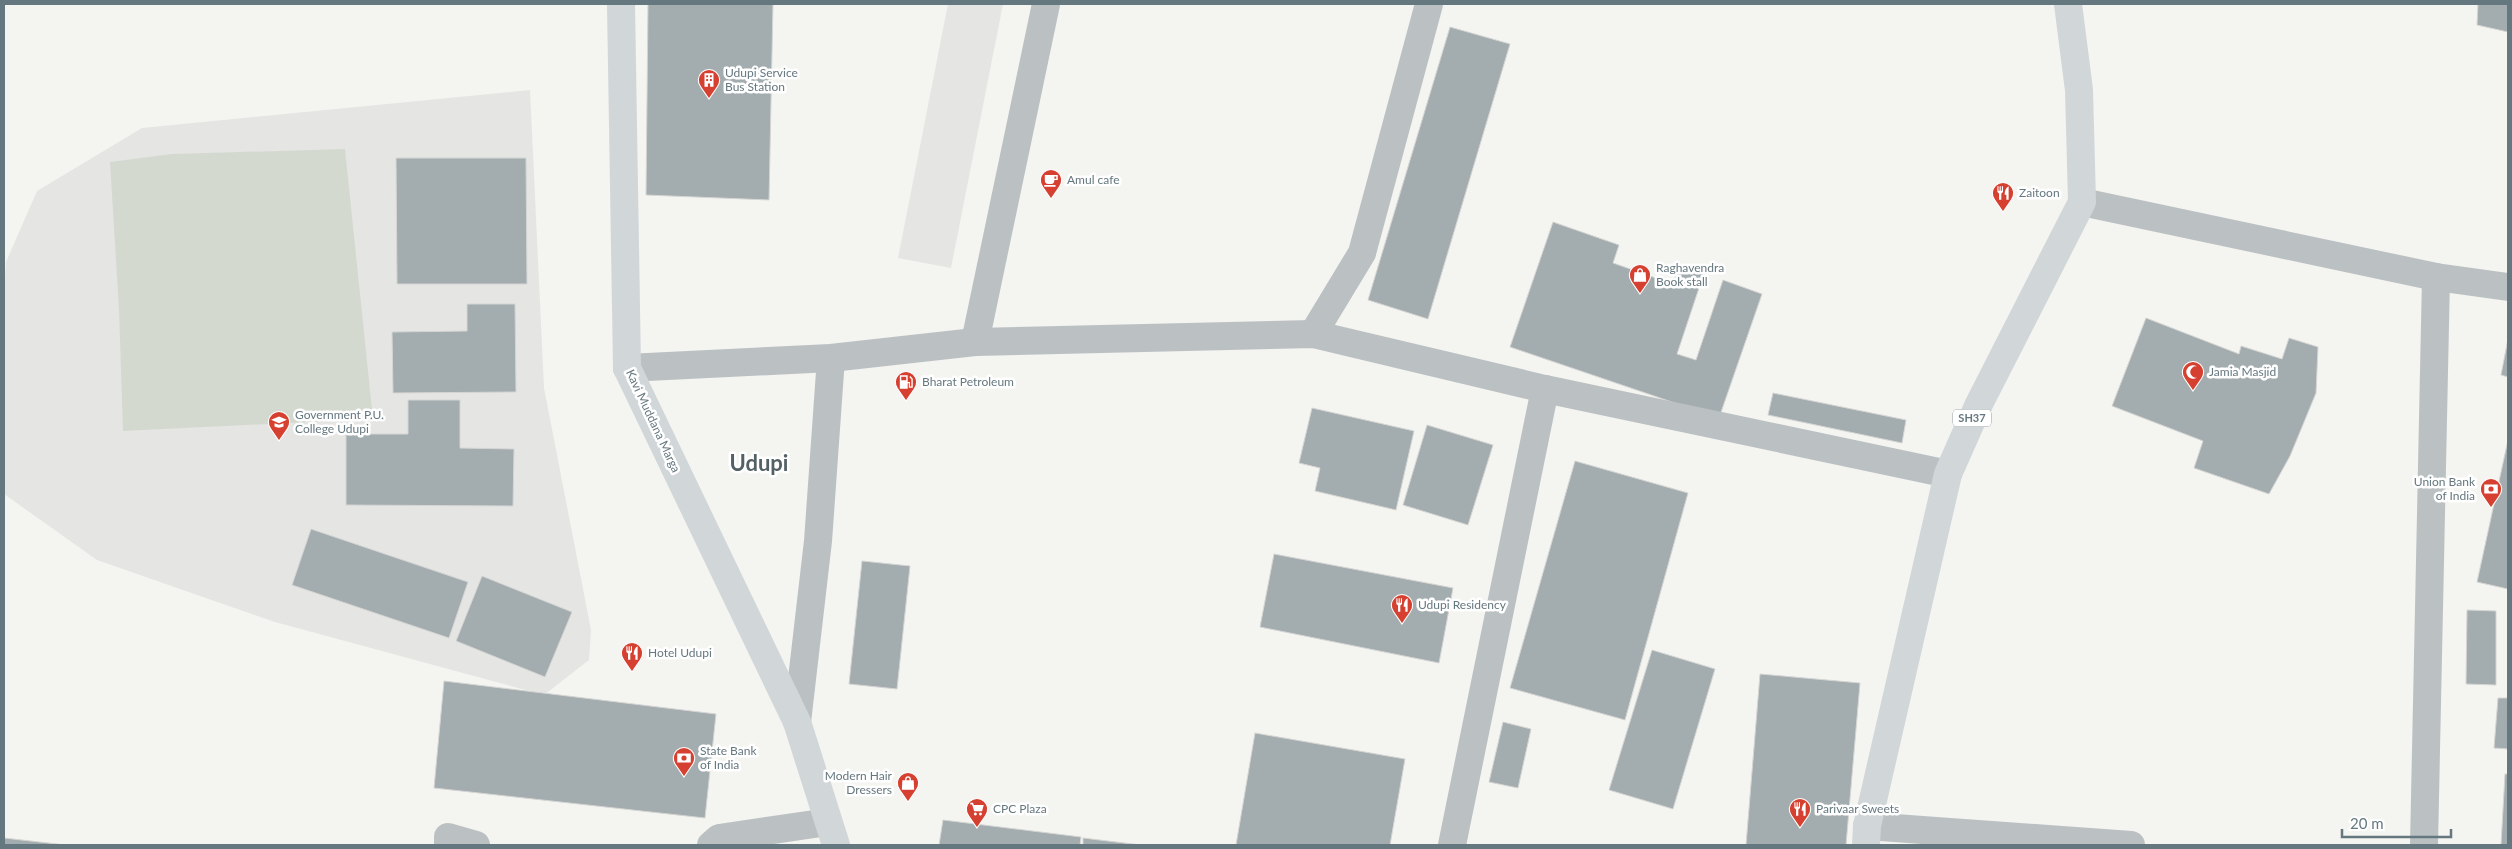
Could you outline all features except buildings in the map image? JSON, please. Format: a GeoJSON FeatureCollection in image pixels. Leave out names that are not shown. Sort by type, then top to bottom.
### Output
{"type":"FeatureCollection","features":[{"type":"Feature","properties":{"kind":"main road","name":"Kavi Muddana Marga"},"geometry":{"type":"LineString","coordinates":[[621,4],[627,368],[797,722],[832,834]]}},
{"type":"Feature","properties":{"kind":"main road","name":"SH37"},"geometry":{"type":"LineString","coordinates":[[1866,836],[1948,474],[1978,404],[2082,202],[2079,90],[2068,4]]}},
{"type":"Feature","properties":{"kind":"street"},"geometry":{"type":"LineString","coordinates":[[976,342],[1046,4]]}},
{"type":"Feature","properties":{"kind":"street"},"geometry":{"type":"LineString","coordinates":[[1313,334],[1362,253],[1429,4]]}},
{"type":"Feature","properties":{"kind":"street"},"geometry":{"type":"LineString","coordinates":[[2082,202],[2436,276],[2508,287]]}},
{"type":"Feature","properties":{"kind":"street"},"geometry":{"type":"LineString","coordinates":[[2424,845],[2436,276]]}},
{"type":"Feature","properties":{"kind":"street"},"geometry":{"type":"LineString","coordinates":[[627,368],[831,358],[976,342],[1313,334],[1545,388],[1948,474]]}},
{"type":"Feature","properties":{"kind":"street"},"geometry":{"type":"LineString","coordinates":[[797,722],[818,541],[831,358]]}},
{"type":"Feature","properties":{"kind":"street"},"geometry":{"type":"LineString","coordinates":[[1452,845],[1545,388]]}},
{"type":"Feature","properties":{"kind":"street"},"geometry":{"type":"LineString","coordinates":[[711,845],[720,838],[832,834]]}},
{"type":"Feature","properties":{"kind":"street"},"geometry":{"type":"LineString","coordinates":[[1866,836],[2131,845]]}},
{"type":"Feature","properties":{"kind":"street"},"geometry":{"type":"LineString","coordinates":[[448,845],[448,837],[476,845]]}},
{"type":"Feature","properties":{"kind":"shaded area"},"geometry":{"type":"Polygon","coordinates":[[[948,4],[1003,4],[951,268],[898,258],[948,4]]]}},
{"type":"Feature","properties":{"kind":"shaded area","name":"Government P.U. College Udupi"},"geometry":{"type":"Polygon","coordinates":[[[530,90],[544,388],[591,630],[589,660],[544,695],[275,622],[97,560],[4,494],[4,293],[6,262],[37,191],[142,128],[530,90]]]}},
{"type":"Feature","properties":{"kind":"shaded area"},"geometry":{"type":"Polygon","coordinates":[[[345,149],[373,419],[123,431],[119,309],[110,162],[172,154],[345,149]]]}},
{"type":"Feature","properties":{"kind":"place","name":"Udupi Service Bus Station"},"geometry":{"type":"Point","coordinates":[709,99]}},
{"type":"Feature","properties":{"kind":"place","name":"Amul cafe"},"geometry":{"type":"Point","coordinates":[1051,199]}},
{"type":"Feature","properties":{"kind":"place","name":"Zaitoon"},"geometry":{"type":"Point","coordinates":[2003,212]}},
{"type":"Feature","properties":{"kind":"place","name":"Raghavendra Book stall"},"geometry":{"type":"Point","coordinates":[1640,294]}},
{"type":"Feature","properties":{"kind":"place","name":"Jamia Masjid"},"geometry":{"type":"Point","coordinates":[2193,391]}},
{"type":"Feature","properties":{"kind":"place","name":"Bharat Petroleum"},"geometry":{"type":"Point","coordinates":[906,401]}},
{"type":"Feature","properties":{"kind":"place","name":"Government P.U. College Udupi"},"geometry":{"type":"Point","coordinates":[279,441]}},
{"type":"Feature","properties":{"kind":"place","name":"Union Bank of India"},"geometry":{"type":"Point","coordinates":[2491,508]}},
{"type":"Feature","properties":{"kind":"place","name":"Udupi Residency"},"geometry":{"type":"Point","coordinates":[1402,624]}},
{"type":"Feature","properties":{"kind":"place","name":"Hotel Udupi"},"geometry":{"type":"Point","coordinates":[632,672]}},
{"type":"Feature","properties":{"kind":"place","name":"State Bank of India"},"geometry":{"type":"Point","coordinates":[684,777]}},
{"type":"Feature","properties":{"kind":"place","name":"Modern Hair Dressers"},"geometry":{"type":"Point","coordinates":[908,802]}},
{"type":"Feature","properties":{"kind":"place","name":"CPC Plaza"},"geometry":{"type":"Point","coordinates":[977,828]}},
{"type":"Feature","properties":{"kind":"place","name":"Parivaar Sweets"},"geometry":{"type":"Point","coordinates":[1800,828]}},
{"type":"Feature","properties":{"kind":"district","name":"Udupi"},"geometry":{"type":"Point","coordinates":[759,463]}}]}
